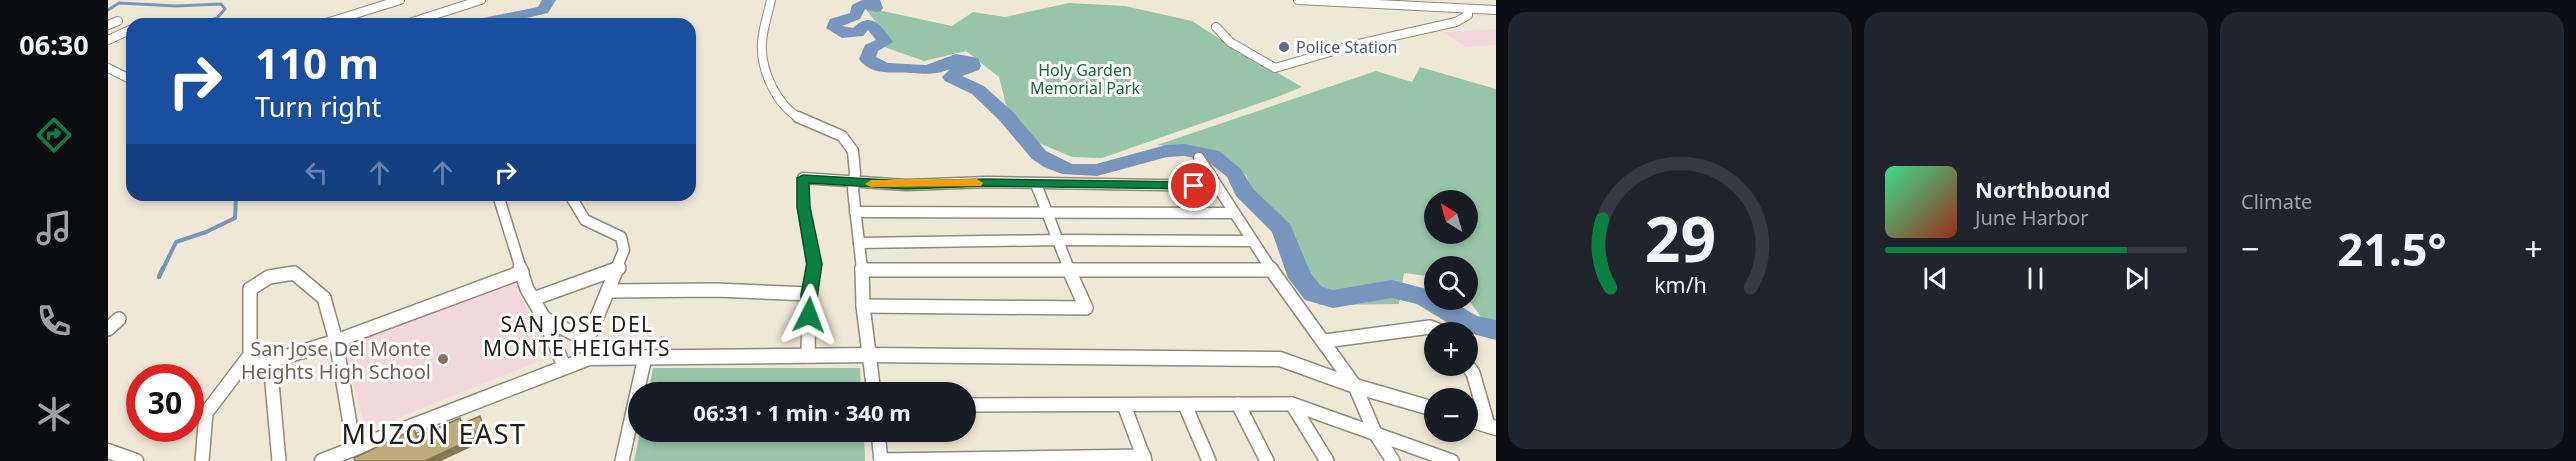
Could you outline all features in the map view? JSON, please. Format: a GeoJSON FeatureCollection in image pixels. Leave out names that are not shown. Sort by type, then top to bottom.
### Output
{"type":"FeatureCollection","features":[{"type":"Feature","properties":{"kind":"street"},"geometry":{"type":"LineString","coordinates":[[342,18],[400,0]]}},
{"type":"Feature","properties":{"kind":"street"},"geometry":{"type":"LineString","coordinates":[[425,18],[481,0]]}},
{"type":"Feature","properties":{"kind":"street"},"geometry":{"type":"LineString","coordinates":[[771,0],[762,29],[764,62],[776,95],[790,111],[808,123],[837,132],[852,145],[855,157],[853,190],[862,270],[863,306],[873,382]]}},
{"type":"Feature","properties":{"kind":"street"},"geometry":{"type":"LineString","coordinates":[[1298,0],[1496,10]]}},
{"type":"Feature","properties":{"kind":"street"},"geometry":{"type":"LineString","coordinates":[[1216,27],[1230,42],[1275,68],[1354,45],[1456,22],[1468,15],[1468,10]]}},
{"type":"Feature","properties":{"kind":"street"},"geometry":{"type":"LineString","coordinates":[[108,25],[118,21]]}},
{"type":"Feature","properties":{"kind":"street"},"geometry":{"type":"LineString","coordinates":[[109,42],[126,32]]}},
{"type":"Feature","properties":{"kind":"street"},"geometry":{"type":"LineString","coordinates":[[108,68],[126,77]]}},
{"type":"Feature","properties":{"kind":"street"},"geometry":{"type":"LineString","coordinates":[[1199,158],[1251,241],[1325,341],[1355,386],[1375,433],[1394,461]]}},
{"type":"Feature","properties":{"kind":"street"},"geometry":{"type":"LineString","coordinates":[[808,356],[809,294],[814,264],[803,207],[803,178],[906,185],[1217,186]]}},
{"type":"Feature","properties":{"kind":"street"},"geometry":{"type":"LineString","coordinates":[[863,306],[1086,308],[1036,184]]}},
{"type":"Feature","properties":{"kind":"street"},"geometry":{"type":"LineString","coordinates":[[500,201],[527,289],[544,318],[564,366]]}},
{"type":"Feature","properties":{"kind":"street"},"geometry":{"type":"LineString","coordinates":[[571,201],[585,220],[621,237],[624,250],[619,268],[588,339]]}},
{"type":"Feature","properties":{"kind":"street"},"geometry":{"type":"LineString","coordinates":[[855,212],[1233,213]]}},
{"type":"Feature","properties":{"kind":"street"},"geometry":{"type":"LineString","coordinates":[[859,243],[1058,240],[1251,241]]}},
{"type":"Feature","properties":{"kind":"street"},"geometry":{"type":"LineString","coordinates":[[533,299],[619,268]]}},
{"type":"Feature","properties":{"kind":"street"},"geometry":{"type":"LineString","coordinates":[[862,270],[1272,270]]}},
{"type":"Feature","properties":{"kind":"street"},"geometry":{"type":"LineString","coordinates":[[238,371],[336,341],[522,272]]}},
{"type":"Feature","properties":{"kind":"street"},"geometry":{"type":"LineString","coordinates":[[202,461],[206,413],[250,356],[250,289],[269,277],[294,273],[324,298],[336,341],[354,448]]}},
{"type":"Feature","properties":{"kind":"street"},"geometry":{"type":"LineString","coordinates":[[609,291],[715,290],[809,294]]}},
{"type":"Feature","properties":{"kind":"street"},"geometry":{"type":"LineString","coordinates":[[544,318],[620,357]]}},
{"type":"Feature","properties":{"kind":"street"},"geometry":{"type":"LineString","coordinates":[[108,329],[119,319]]}},
{"type":"Feature","properties":{"kind":"street"},"geometry":{"type":"LineString","coordinates":[[1325,341],[1424,328]]}},
{"type":"Feature","properties":{"kind":"street"},"geometry":{"type":"LineString","coordinates":[[322,461],[589,358],[871,355],[1280,359],[1355,386],[1424,406]]}},
{"type":"Feature","properties":{"kind":"street"},"geometry":{"type":"LineString","coordinates":[[622,461],[645,357]]}},
{"type":"Feature","properties":{"kind":"street"},"geometry":{"type":"LineString","coordinates":[[270,361],[279,461]]}},
{"type":"Feature","properties":{"kind":"street"},"geometry":{"type":"LineString","coordinates":[[1474,376],[1492,426]]}},
{"type":"Feature","properties":{"kind":"street"},"geometry":{"type":"LineString","coordinates":[[1238,404],[1268,461]]}},
{"type":"Feature","properties":{"kind":"street"},"geometry":{"type":"LineString","coordinates":[[1292,404],[1327,461]]}},
{"type":"Feature","properties":{"kind":"street"},"geometry":{"type":"LineString","coordinates":[[976,405],[1292,404],[1452,461]]}},
{"type":"Feature","properties":{"kind":"street"},"geometry":{"type":"LineString","coordinates":[[879,442],[881,461],[1145,459],[1124,405]]}},
{"type":"Feature","properties":{"kind":"street"},"geometry":{"type":"LineString","coordinates":[[1185,405],[1209,461]]}},
{"type":"Feature","properties":{"kind":"street"},"geometry":{"type":"LineString","coordinates":[[108,451],[136,461]]}},
{"type":"Feature","properties":{"kind":"shaded area"},"geometry":{"type":"Polygon","coordinates":[[[1496,29],[1496,45],[1466,47],[1443,32],[1496,29]]]}},
{"type":"Feature","properties":{"kind":"shaded area","name":"San Jose Del Monte Heights High School"},"geometry":{"type":"Polygon","coordinates":[[[512,280],[544,342],[537,362],[366,431],[342,343],[512,280]]]}},
{"type":"Feature","properties":{"kind":"green space","name":"Holy Garden Memorial Park"},"geometry":{"type":"Polygon","coordinates":[[[1069,3],[1125,6],[1192,21],[1302,87],[1102,158],[1072,157],[1039,143],[1008,113],[999,77],[966,51],[924,61],[884,47],[890,40],[864,7],[952,26],[973,12],[1005,17],[1069,3]]]}},
{"type":"Feature","properties":{"kind":"green space"},"geometry":{"type":"Polygon","coordinates":[[[1420,67],[1496,89],[1496,327],[1487,325],[1476,310],[1478,310],[1478,256],[1424,256],[1424,276],[1404,273],[1399,304],[1320,305],[1304,278],[1299,246],[1282,218],[1267,205],[1251,197],[1247,176],[1215,152],[1157,145],[1376,71],[1412,82],[1420,67]]]}},
{"type":"Feature","properties":{"kind":"green space"},"geometry":{"type":"Polygon","coordinates":[[[653,368],[860,368],[861,382],[650,382],[653,368]]]}},
{"type":"Feature","properties":{"kind":"green space"},"geometry":{"type":"Polygon","coordinates":[[[638,442],[864,442],[865,461],[634,461],[638,442]]]}},
{"type":"Feature","properties":{"kind":"building"},"geometry":{"type":"Polygon","coordinates":[[[480,416],[484,428],[466,436],[468,441],[425,461],[355,461],[354,458],[414,429],[417,437],[460,418],[462,424],[480,416]]]}},
{"type":"Feature","properties":{"kind":"waterway"},"geometry":{"type":"LineString","coordinates":[[506,18],[543,10],[549,0]]}},
{"type":"Feature","properties":{"kind":"waterway"},"geometry":{"type":"LineString","coordinates":[[873,0],[876,8],[864,4],[857,8],[858,12],[855,16],[835,22],[834,28],[842,33],[857,33],[866,24],[873,26],[885,42],[871,48],[867,59],[886,68],[931,70],[956,59],[972,62],[973,66],[959,70],[951,77],[978,90],[1007,117],[1039,155],[1051,163],[1069,170],[1097,170],[1166,151],[1184,150],[1212,155],[1234,173],[1243,191],[1282,229],[1300,278],[1314,294],[1333,299],[1392,289],[1425,297],[1470,324],[1496,330]]}},
{"type":"Feature","properties":{"kind":"waterway"},"geometry":{"type":"LineString","coordinates":[[108,10],[119,3],[176,6],[221,4],[225,9],[217,18]]}},
{"type":"Feature","properties":{"kind":"waterway"},"geometry":{"type":"LineString","coordinates":[[163,269],[176,242],[206,232],[235,218],[236,201]]}},
{"type":"Feature","properties":{"kind":"waterway"},"geometry":{"type":"LineString","coordinates":[[159,277],[163,268]]}},
{"type":"Feature","properties":{"kind":"slow traffic"},"geometry":{"type":"LineString","coordinates":[[871,184],[977,183]]}},
{"type":"Feature","properties":{"kind":"place","name":"Police Station"},"geometry":{"type":"Point","coordinates":[1284,47]}},
{"type":"Feature","properties":{"kind":"place","name":"San Jose Del Monte Heights High School"},"geometry":{"type":"Point","coordinates":[443,359]}},
{"type":"Feature","properties":{"kind":"district","name":"SAN JOSE DEL MONTE HEIGHTS"},"geometry":{"type":"Point","coordinates":[577,336]}},
{"type":"Feature","properties":{"kind":"district","name":"MUZON EAST"},"geometry":{"type":"Point","coordinates":[434,433]}},
{"type":"Feature","properties":{"kind":"route"},"geometry":{"type":"LineString","coordinates":[[809,315],[809,294],[814,264],[803,207],[803,178],[906,185],[987,183],[1194,186]]}}]}
